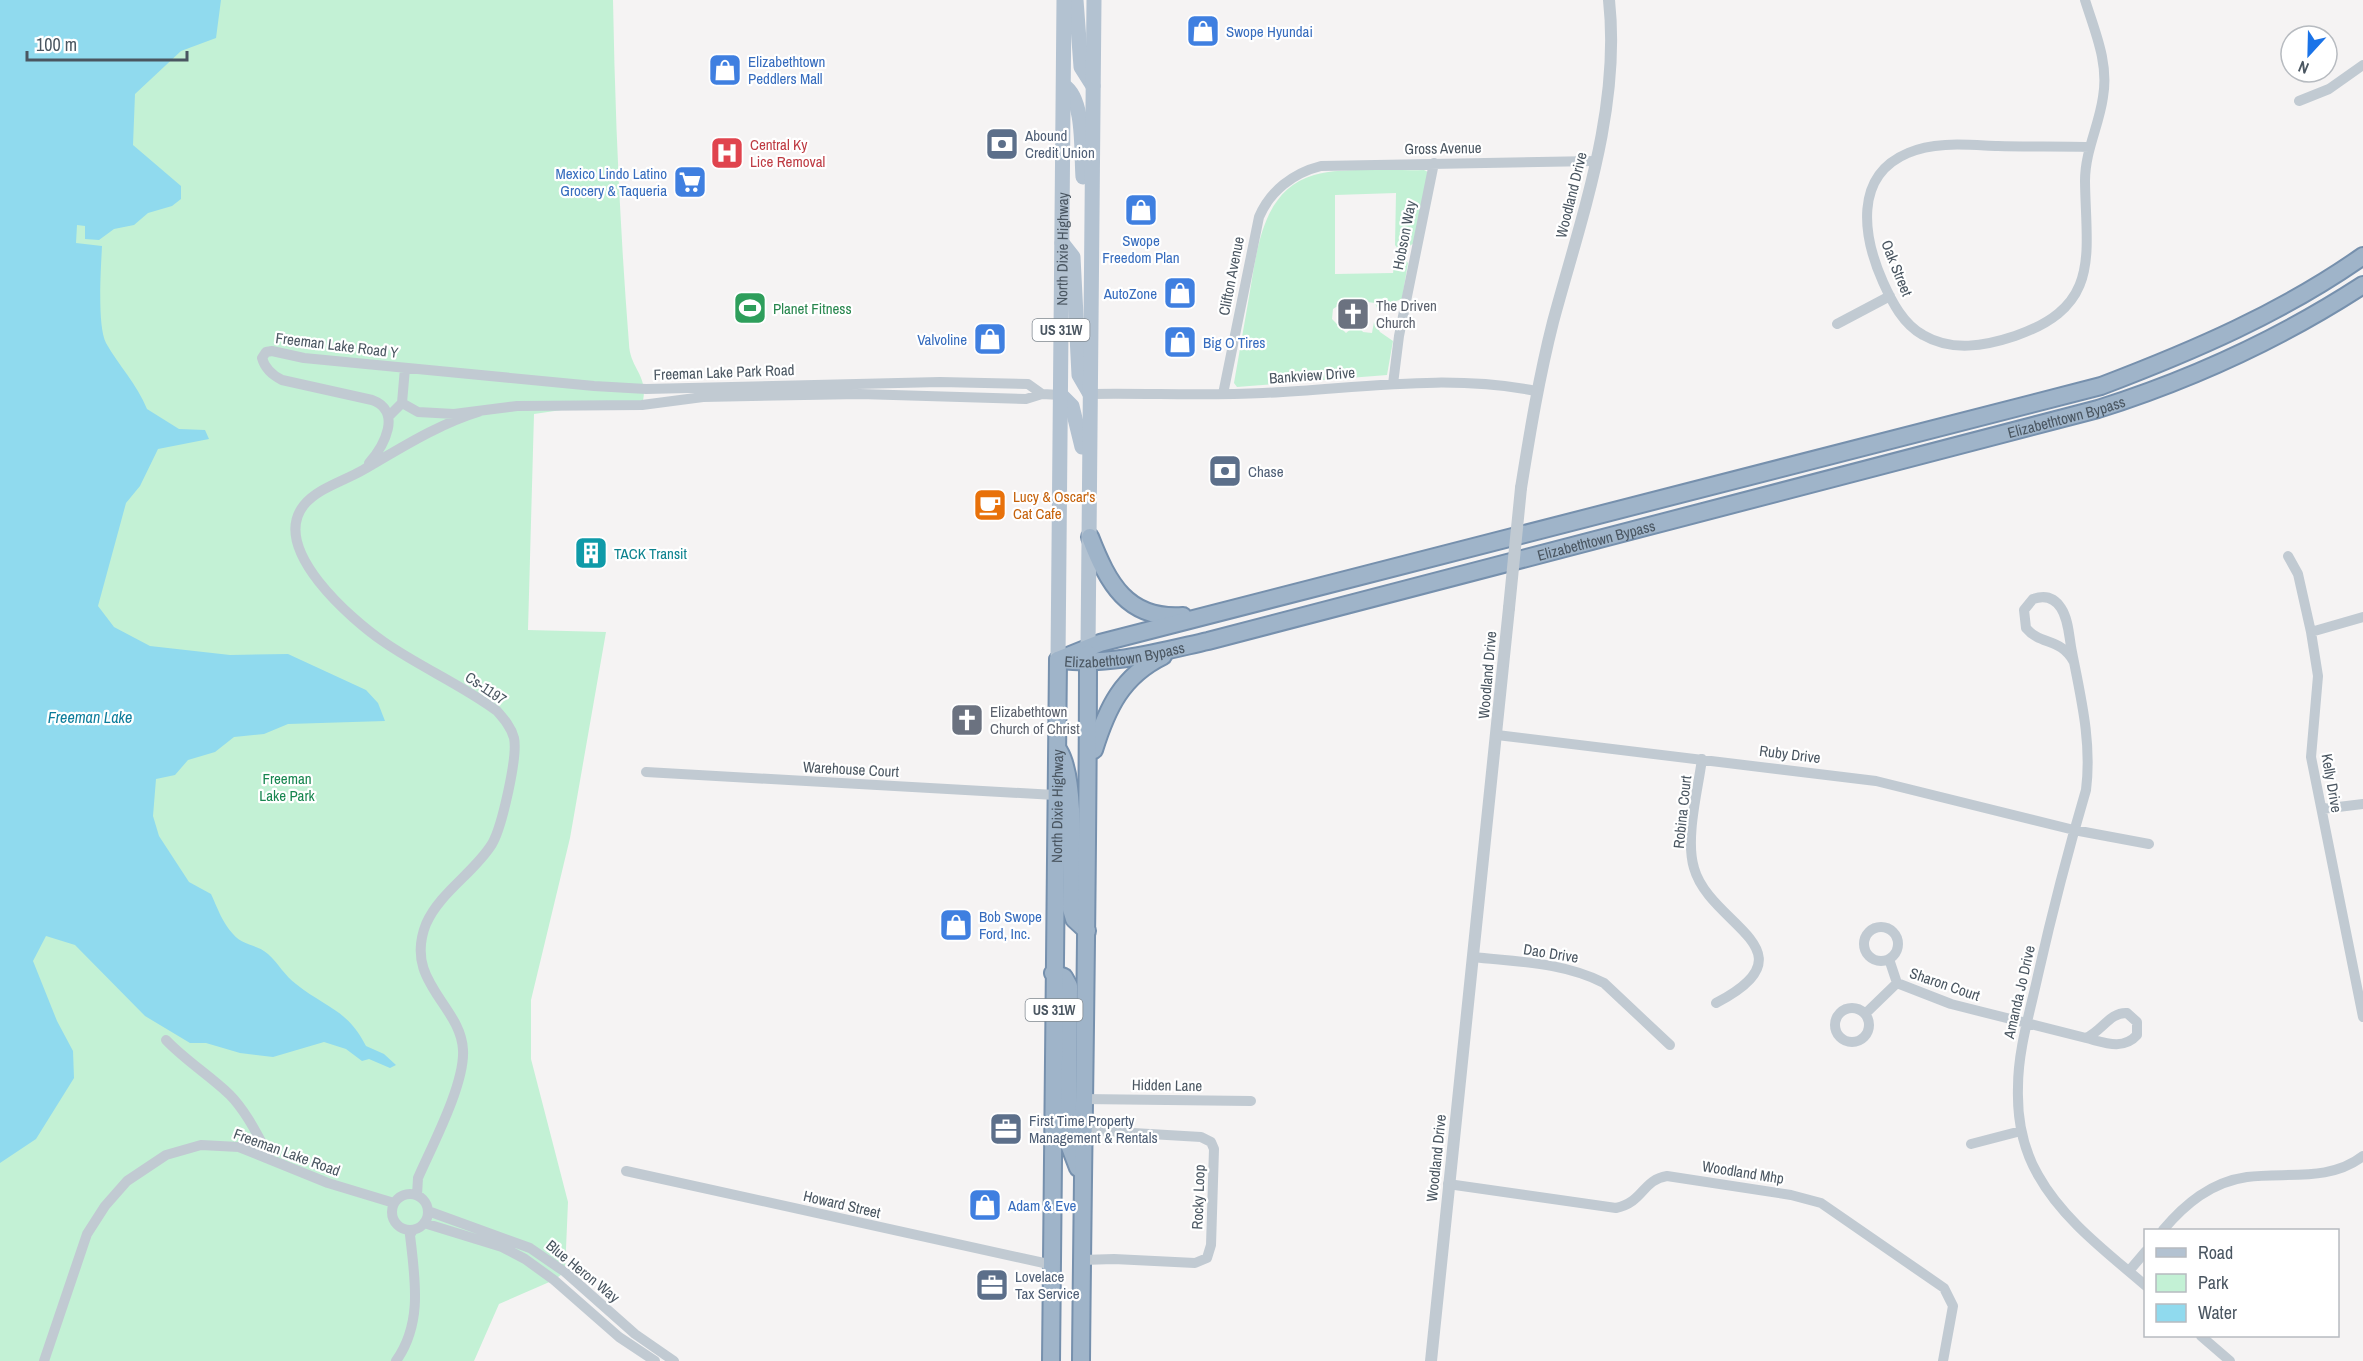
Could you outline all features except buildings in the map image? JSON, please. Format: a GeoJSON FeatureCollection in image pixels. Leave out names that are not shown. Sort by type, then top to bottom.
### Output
{"type":"FeatureCollection","features":[{"type":"Feature","properties":{"kind":"highway","name":"Elizabethtown Bypass"},"geometry":{"type":"LineString","coordinates":[[1088,656],[1217,613],[2101,386],[2172,359],[2250,324],[2307,292],[2363,256]]}},
{"type":"Feature","properties":{"kind":"highway","name":"Elizabethtown Bypass"},"geometry":{"type":"LineString","coordinates":[[1058,660],[1088,656],[1130,658],[1208,641],[2098,408],[2168,385],[2236,356],[2305,321],[2363,285]]}},
{"type":"Feature","properties":{"kind":"highway"},"geometry":{"type":"LineString","coordinates":[[1089,534],[1113,585],[1138,608],[1168,617],[1217,613]]}},
{"type":"Feature","properties":{"kind":"highway"},"geometry":{"type":"LineString","coordinates":[[1089,765],[1104,717],[1122,687],[1150,662],[1208,641]]}},
{"type":"Feature","properties":{"kind":"highway","name":"US 31W"},"geometry":{"type":"LineString","coordinates":[[1081,1361],[1081,1178],[1089,765],[1088,656]]}},
{"type":"Feature","properties":{"kind":"highway","name":"North Dixie Highway"},"geometry":{"type":"LineString","coordinates":[[1051,1361],[1055,745],[1058,660]]}},
{"type":"Feature","properties":{"kind":"highway"},"geometry":{"type":"LineString","coordinates":[[1055,745],[1065,760],[1067,779],[1072,859],[1071,909],[1074,919],[1087,931]]}},
{"type":"Feature","properties":{"kind":"highway"},"geometry":{"type":"LineString","coordinates":[[1053,974],[1064,977],[1069,986],[1068,1142],[1081,1178]]}},
{"type":"Feature","properties":{"kind":"highway"},"geometry":{"type":"LineString","coordinates":[[1054,1105],[1063,1190],[1062,1361]]}},
{"type":"Feature","properties":{"kind":"main road","name":"North Dixie Highway"},"geometry":{"type":"LineString","coordinates":[[1058,660],[1064,0]]}},
{"type":"Feature","properties":{"kind":"main road"},"geometry":{"type":"LineString","coordinates":[[1076,0],[1081,67],[1094,86]]}},
{"type":"Feature","properties":{"kind":"main road","name":"North Dixie Highway"},"geometry":{"type":"LineString","coordinates":[[1088,656],[1093,1]]}},
{"type":"Feature","properties":{"kind":"main road"},"geometry":{"type":"LineString","coordinates":[[1064,86],[1071,90],[1078,105],[1084,187],[1083,268],[1091,279]]}},
{"type":"Feature","properties":{"kind":"main road"},"geometry":{"type":"LineString","coordinates":[[1062,243],[1073,257],[1079,375],[1090,394]]}},
{"type":"Feature","properties":{"kind":"main road"},"geometry":{"type":"LineString","coordinates":[[1060,395],[1072,406],[1079,426],[1083,450],[1080,517],[1089,534]]}},
{"type":"Feature","properties":{"kind":"street","name":"Woodland Drive"},"geometry":{"type":"LineString","coordinates":[[1431,1361],[1521,488],[1536,391],[1595,161],[1610,84],[1612,48],[1609,0]]}},
{"type":"Feature","properties":{"kind":"street","name":"Oak Street"},"geometry":{"type":"LineString","coordinates":[[2085,0],[2101,48],[2104,73],[2103,96],[2089,147],[2085,176],[2088,242],[2086,264],[2075,296],[2058,314],[2038,327],[1986,345],[1951,345],[1924,336],[1915,330],[1890,297],[1871,248],[1866,215],[1873,184],[1896,159],[1918,149],[1944,146],[2089,147]]}},
{"type":"Feature","properties":{"kind":"street"},"geometry":{"type":"LineString","coordinates":[[2300,101],[2330,89],[2363,65]]}},
{"type":"Feature","properties":{"kind":"street","name":"Gross Avenue"},"geometry":{"type":"LineString","coordinates":[[1294,177],[1321,166],[1595,161]]}},
{"type":"Feature","properties":{"kind":"street","name":"Hobson Way"},"geometry":{"type":"LineString","coordinates":[[1393,384],[1399,336],[1434,163]]}},
{"type":"Feature","properties":{"kind":"street","name":"Clifton Avenue"},"geometry":{"type":"LineString","coordinates":[[1223,394],[1259,218],[1273,194],[1294,177]]}},
{"type":"Feature","properties":{"kind":"street"},"geometry":{"type":"LineString","coordinates":[[1837,324],[1890,297]]}},
{"type":"Feature","properties":{"kind":"street","name":"Freeman Lake Road Y"},"geometry":{"type":"LineString","coordinates":[[389,416],[380,403],[282,380],[267,369],[262,358],[266,352],[272,351],[304,358],[405,368]]}},
{"type":"Feature","properties":{"kind":"street"},"geometry":{"type":"LineString","coordinates":[[364,470],[377,454],[388,430],[389,416],[402,403],[405,368]]}},
{"type":"Feature","properties":{"kind":"street","name":"Freeman Lake Park Road"},"geometry":{"type":"LineString","coordinates":[[405,368],[626,388],[940,382],[1028,384],[1042,394]]}},
{"type":"Feature","properties":{"kind":"street","name":"Bankview Drive"},"geometry":{"type":"LineString","coordinates":[[1090,394],[1223,394],[1445,381],[1500,385],[1536,391]]}},
{"type":"Feature","properties":{"kind":"street","name":"Freeman Lake Park Road"},"geometry":{"type":"LineString","coordinates":[[481,411],[526,406],[642,405],[703,397],[860,394],[1026,399],[1042,394],[1060,395]]}},
{"type":"Feature","properties":{"kind":"street"},"geometry":{"type":"LineString","coordinates":[[402,403],[418,412],[481,411]]}},
{"type":"Feature","properties":{"kind":"street","name":"Cs-1197"},"geometry":{"type":"LineString","coordinates":[[417,1195],[418,1178],[459,1076],[463,1049],[455,1026],[427,978],[423,965],[422,939],[436,907],[493,842],[508,794],[514,739],[505,720],[492,707],[409,658],[358,622],[318,580],[304,559],[296,537],[299,515],[303,506],[328,488],[364,470],[432,430],[481,411]]}},
{"type":"Feature","properties":{"kind":"street","name":"Kelly Drive"},"geometry":{"type":"LineString","coordinates":[[2288,556],[2298,574],[2311,632],[2318,676],[2311,757],[2363,1017]]}},
{"type":"Feature","properties":{"kind":"street","name":"Amanda Jo Drive"},"geometry":{"type":"LineString","coordinates":[[2074,662],[2060,644],[2037,637],[2025,628],[2024,610],[2033,599],[2049,597],[2062,609],[2074,662],[2085,720],[2089,763],[2086,790],[2074,830],[2027,1024],[2018,1071],[2021,1131],[2029,1158],[2065,1214],[2144,1285]]}},
{"type":"Feature","properties":{"kind":"street"},"geometry":{"type":"LineString","coordinates":[[2311,632],[2363,617]]}},
{"type":"Feature","properties":{"kind":"street","name":"Ruby Drive"},"geometry":{"type":"LineString","coordinates":[[1497,735],[1876,781],[2074,830],[2149,844]]}},
{"type":"Feature","properties":{"kind":"street","name":"Robina Court"},"geometry":{"type":"LineString","coordinates":[[1702,759],[1692,838],[1694,870],[1706,892],[1750,939],[1759,958],[1756,971],[1748,983],[1716,1003]]}},
{"type":"Feature","properties":{"kind":"street","name":"Warehouse Court"},"geometry":{"type":"LineString","coordinates":[[646,772],[1055,795]]}},
{"type":"Feature","properties":{"kind":"street"},"geometry":{"type":"LineString","coordinates":[[2322,809],[2363,804]]}},
{"type":"Feature","properties":{"kind":"street","name":"Dao Drive"},"geometry":{"type":"LineString","coordinates":[[1473,957],[1572,969],[1591,976],[1604,983],[1670,1045]]}},
{"type":"Feature","properties":{"kind":"street"},"geometry":{"type":"LineString","coordinates":[[1889,959],[1897,983]]}},
{"type":"Feature","properties":{"kind":"street","name":"Sharon Court"},"geometry":{"type":"LineString","coordinates":[[1865,1014],[1897,983],[1951,1004],[2109,1044],[2125,1044],[2137,1035],[2137,1022],[2127,1013],[2120,1012],[2114,1015],[2097,1033],[2086,1038]]}},
{"type":"Feature","properties":{"kind":"street"},"geometry":{"type":"LineString","coordinates":[[166,1040],[183,1058],[230,1096],[250,1122],[272,1160]]}},
{"type":"Feature","properties":{"kind":"street","name":"Hidden Lane"},"geometry":{"type":"LineString","coordinates":[[1083,1099],[1251,1101]]}},
{"type":"Feature","properties":{"kind":"street","name":"Rocky Loop"},"geometry":{"type":"LineString","coordinates":[[1082,1130],[1201,1137],[1212,1142],[1214,1149],[1211,1245],[1207,1258],[1195,1263],[1114,1259],[1082,1260]]}},
{"type":"Feature","properties":{"kind":"street"},"geometry":{"type":"LineString","coordinates":[[1971,1144],[2021,1131]]}},
{"type":"Feature","properties":{"kind":"street","name":"Freeman Lake Road"},"geometry":{"type":"LineString","coordinates":[[44,1361],[84,1241],[105,1206],[127,1181],[166,1155],[201,1145],[239,1147],[328,1183],[394,1203]]}},
{"type":"Feature","properties":{"kind":"street"},"geometry":{"type":"LineString","coordinates":[[2164,1229],[2190,1201],[2226,1182],[2259,1176],[2326,1173],[2346,1168],[2363,1156]]}},
{"type":"Feature","properties":{"kind":"street","name":"Howard Street"},"geometry":{"type":"LineString","coordinates":[[626,1171],[1053,1265]]}},
{"type":"Feature","properties":{"kind":"street","name":"Woodland Mhp"},"geometry":{"type":"LineString","coordinates":[[1448,1184],[1616,1208],[1636,1200],[1652,1181],[1667,1176],[1810,1199],[1845,1218],[1944,1288],[1953,1306],[1943,1361]]}},
{"type":"Feature","properties":{"kind":"street"},"geometry":{"type":"LineString","coordinates":[[396,1361],[409,1339],[415,1312],[411,1235],[413,1230],[424,1223],[428,1211],[423,1199],[417,1195],[403,1195],[394,1203],[392,1211],[396,1224],[413,1230]]}},
{"type":"Feature","properties":{"kind":"street","name":"Blue Heron Way"},"geometry":{"type":"LineString","coordinates":[[428,1211],[495,1233],[530,1248],[564,1272],[635,1334],[674,1361]]}},
{"type":"Feature","properties":{"kind":"street","name":"Blue Heron Way"},"geometry":{"type":"LineString","coordinates":[[424,1223],[502,1248],[525,1259],[554,1280],[619,1337],[655,1361]]}},
{"type":"Feature","properties":{"kind":"street"},"geometry":{"type":"LineString","coordinates":[[2128,1271],[2144,1252]]}},
{"type":"Feature","properties":{"kind":"street"},"geometry":{"type":"LineString","coordinates":[[2203,1337],[2230,1361]]}},
{"type":"Feature","properties":{"kind":"green space","name":"Freeman Lake Park"},"geometry":{"type":"Polygon","coordinates":[[[0,0],[613,0],[618,172],[630,353],[642,379],[644,395],[642,405],[603,404],[534,414],[528,630],[606,632],[570,838],[531,1000],[531,1059],[568,1202],[565,1272],[554,1280],[499,1304],[474,1361],[0,1361],[0,0]]]}},
{"type":"Feature","properties":{"kind":"green space"},"geometry":{"type":"Polygon","coordinates":[[[1353,170],[1424,170],[1428,172],[1414,243],[1408,247],[1398,249],[1395,245],[1396,193],[1335,195],[1335,274],[1393,273],[1395,259],[1404,259],[1408,263],[1402,299],[1377,308],[1375,303],[1367,302],[1359,308],[1350,298],[1333,309],[1332,319],[1346,333],[1357,324],[1363,332],[1372,333],[1374,322],[1380,332],[1393,341],[1387,375],[1237,387],[1234,383],[1259,243],[1272,208],[1283,194],[1296,183],[1314,175],[1353,170]]]}},
{"type":"Feature","properties":{"kind":"water","name":"Freeman Lake"},"geometry":{"type":"Polygon","coordinates":[[[0,0],[221,0],[216,38],[181,51],[135,94],[133,145],[181,186],[181,199],[172,206],[148,213],[134,225],[114,229],[99,240],[85,239],[85,226],[77,225],[76,243],[102,246],[101,324],[106,343],[138,391],[147,409],[179,429],[205,430],[209,439],[158,449],[140,486],[126,503],[98,606],[114,627],[150,646],[230,655],[288,654],[366,690],[378,703],[385,721],[288,724],[264,734],[234,737],[215,752],[188,760],[175,775],[156,779],[153,816],[159,836],[189,882],[211,894],[223,920],[233,934],[241,941],[268,954],[292,981],[343,1016],[366,1046],[384,1054],[396,1065],[390,1068],[369,1059],[362,1061],[346,1049],[324,1042],[273,1057],[240,1053],[206,1043],[190,1043],[145,1016],[75,945],[46,936],[33,961],[57,1021],[73,1051],[74,1078],[36,1139],[0,1163],[0,0]]]}},
{"type":"Feature","properties":{"kind":"place","name":"Swope Hyundai"},"geometry":{"type":"Point","coordinates":[1203,31]}},
{"type":"Feature","properties":{"kind":"place","name":"Elizabethtown Peddlers Mall"},"geometry":{"type":"Point","coordinates":[725,70]}},
{"type":"Feature","properties":{"kind":"place","name":"Abound Credit Union"},"geometry":{"type":"Point","coordinates":[1002,144]}},
{"type":"Feature","properties":{"kind":"place","name":"Central Ky Lice Removal"},"geometry":{"type":"Point","coordinates":[727,153]}},
{"type":"Feature","properties":{"kind":"place","name":"Mexico Lindo Latino Grocery & Taqueria"},"geometry":{"type":"Point","coordinates":[690,182]}},
{"type":"Feature","properties":{"kind":"place","name":"Swope Freedom Plan"},"geometry":{"type":"Point","coordinates":[1141,210]}},
{"type":"Feature","properties":{"kind":"place","name":"AutoZone"},"geometry":{"type":"Point","coordinates":[1180,293]}},
{"type":"Feature","properties":{"kind":"place","name":"Planet Fitness"},"geometry":{"type":"Point","coordinates":[750,308]}},
{"type":"Feature","properties":{"kind":"place","name":"The Driven Church"},"geometry":{"type":"Point","coordinates":[1353,314]}},
{"type":"Feature","properties":{"kind":"place","name":"Valvoline"},"geometry":{"type":"Point","coordinates":[990,339]}},
{"type":"Feature","properties":{"kind":"place","name":"Big O Tires"},"geometry":{"type":"Point","coordinates":[1180,342]}},
{"type":"Feature","properties":{"kind":"place","name":"Chase"},"geometry":{"type":"Point","coordinates":[1225,471]}},
{"type":"Feature","properties":{"kind":"place","name":"Lucy & Oscar's Cat Cafe"},"geometry":{"type":"Point","coordinates":[990,505]}},
{"type":"Feature","properties":{"kind":"place","name":"TACK Transit"},"geometry":{"type":"Point","coordinates":[591,553]}},
{"type":"Feature","properties":{"kind":"place","name":"Elizabethtown Church of Christ"},"geometry":{"type":"Point","coordinates":[967,720]}},
{"type":"Feature","properties":{"kind":"place","name":"Bob Swope Ford, Inc."},"geometry":{"type":"Point","coordinates":[956,925]}},
{"type":"Feature","properties":{"kind":"place","name":"First Time Property Management & Rentals"},"geometry":{"type":"Point","coordinates":[1006,1129]}},
{"type":"Feature","properties":{"kind":"place","name":"Adam & Eve"},"geometry":{"type":"Point","coordinates":[985,1205]}},
{"type":"Feature","properties":{"kind":"place","name":"Lovelace Tax Service"},"geometry":{"type":"Point","coordinates":[992,1285]}}]}
